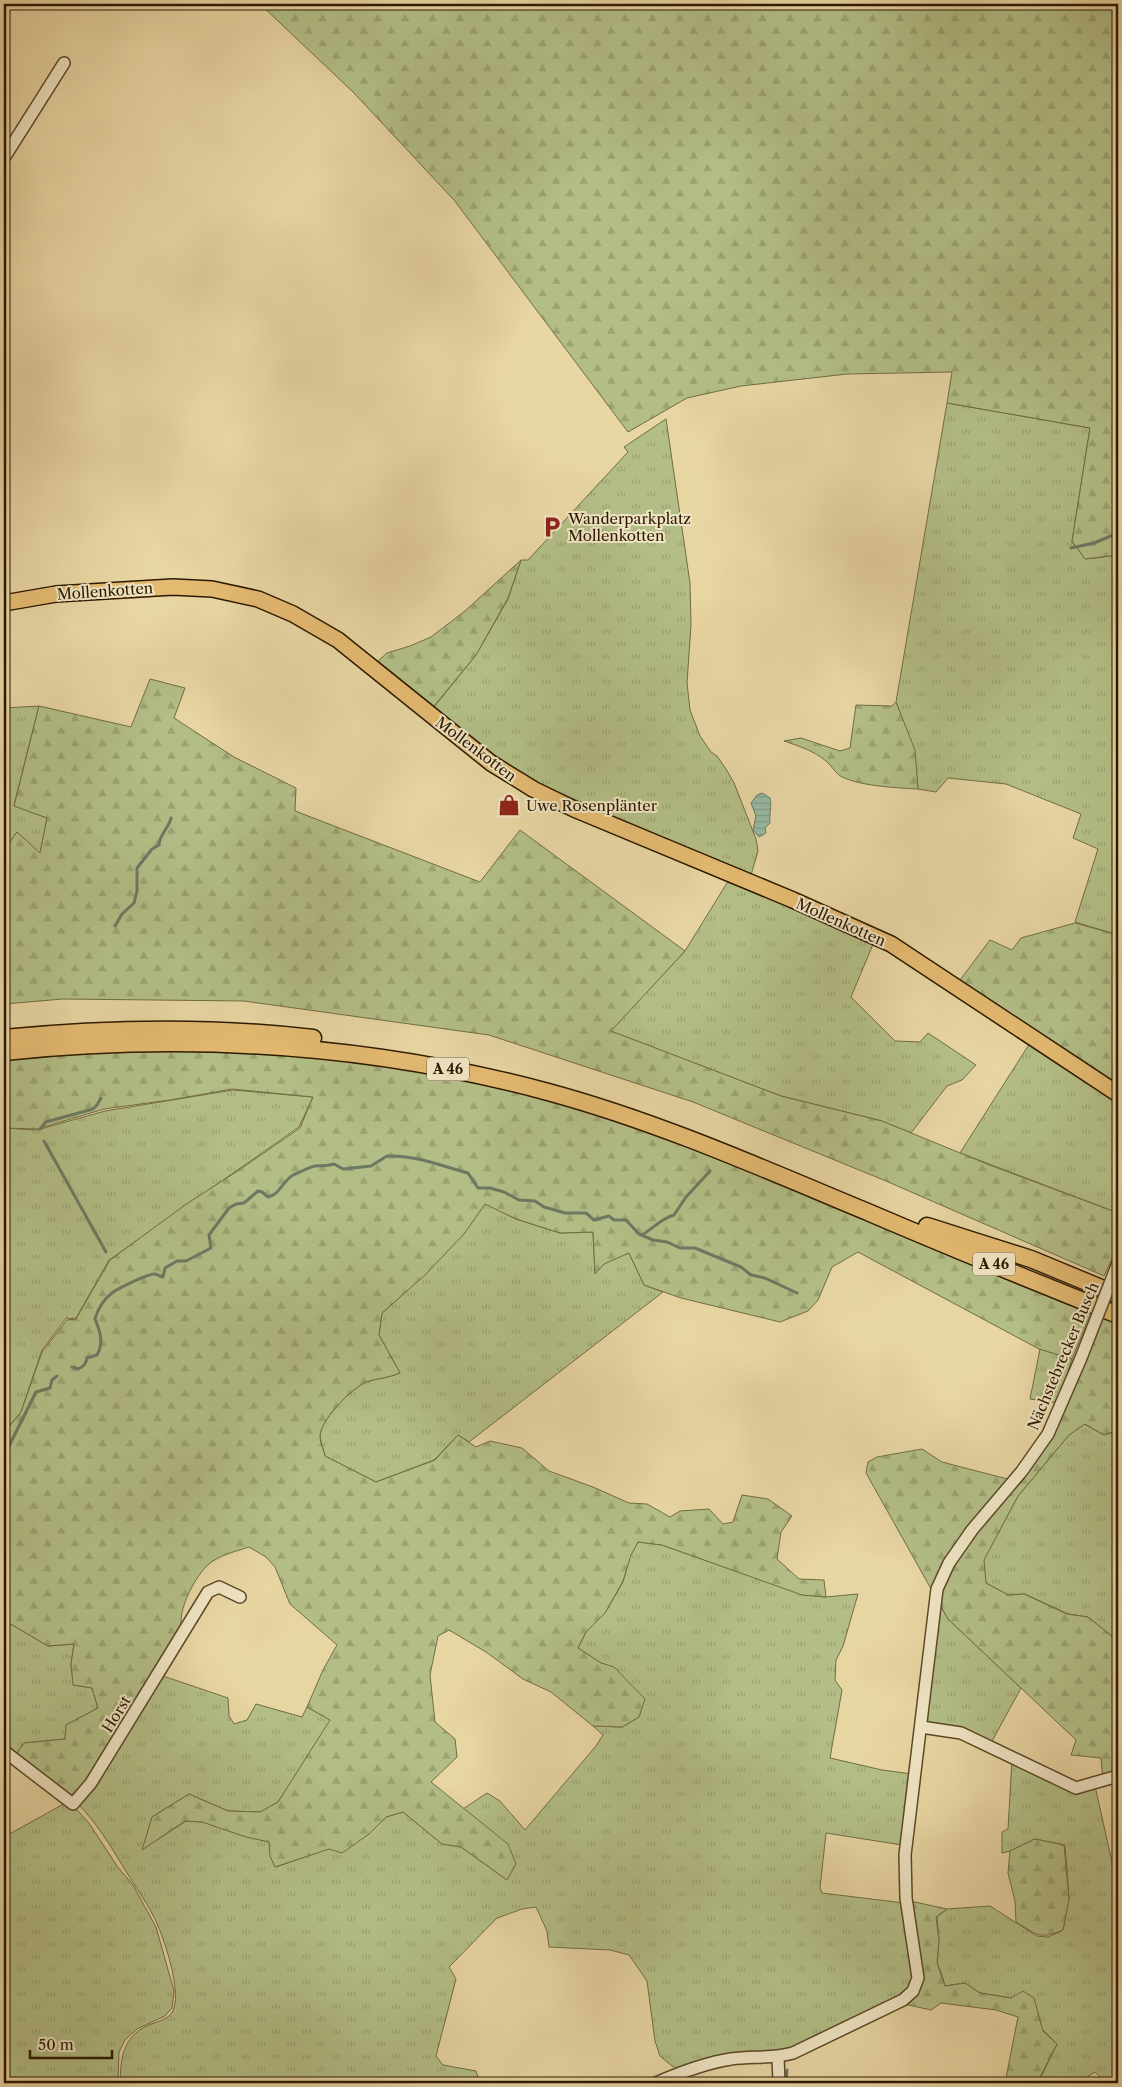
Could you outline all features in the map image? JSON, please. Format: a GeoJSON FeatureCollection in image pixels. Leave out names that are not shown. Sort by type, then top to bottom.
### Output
{"type":"FeatureCollection","features":[{"type":"Feature","properties":{"kind":"highway","name":"A 46"},"geometry":{"type":"LineString","coordinates":[[4,1038],[126,1030],[240,1032],[378,1046],[490,1067],[586,1092],[654,1115],[780,1164],[913,1222],[1031,1259],[1118,1295]]}},
{"type":"Feature","properties":{"kind":"highway","name":"A 46"},"geometry":{"type":"LineString","coordinates":[[4,1052],[117,1043],[190,1042],[261,1045],[400,1060],[495,1079],[550,1092],[691,1139],[1118,1314]]}},
{"type":"Feature","properties":{"kind":"main road","name":"Mollenkotten"},"geometry":{"type":"LineString","coordinates":[[4,603],[64,593],[173,587],[212,589],[258,599],[283,609],[338,640],[491,763],[516,779],[574,809],[793,900],[891,944],[1118,1094]]}},
{"type":"Feature","properties":{"kind":"street"},"geometry":{"type":"LineString","coordinates":[[4,158],[64,63]]}},
{"type":"Feature","properties":{"kind":"street","name":"Nächstebrecker Busch"},"geometry":{"type":"LineString","coordinates":[[656,2083],[679,2073],[730,2059],[778,2057],[793,2053],[903,2000],[913,1990],[918,1978],[906,1898],[905,1855],[937,1589],[949,1563],[972,1530],[1022,1471],[1048,1434],[1081,1358],[1118,1263]]}},
{"type":"Feature","properties":{"kind":"street","name":"Horst"},"geometry":{"type":"LineString","coordinates":[[4,1751],[74,1804],[91,1783],[208,1592],[219,1587],[240,1597]]}},
{"type":"Feature","properties":{"kind":"street"},"geometry":{"type":"LineString","coordinates":[[921,1727],[961,1733],[1076,1788],[1118,1776]]}},
{"type":"Feature","properties":{"kind":"street"},"geometry":{"type":"LineString","coordinates":[[778,2057],[778,2083]]}},
{"type":"Feature","properties":{"kind":"green space"},"geometry":{"type":"Polygon","coordinates":[[[260,4],[1118,4],[1118,555],[1085,559],[1072,541],[1090,428],[947,403],[952,372],[847,374],[741,386],[687,398],[628,432],[454,200],[353,92],[260,4]]]}},
{"type":"Feature","properties":{"kind":"green space"},"geometry":{"type":"Polygon","coordinates":[[[947,403],[1090,428],[1072,542],[1086,559],[1118,555],[1118,935],[1075,922],[1098,849],[1073,838],[1081,814],[1006,784],[948,778],[936,792],[918,789],[914,750],[896,702],[947,403]]]}},
{"type":"Feature","properties":{"kind":"green space"},"geometry":{"type":"Polygon","coordinates":[[[666,419],[690,583],[691,625],[687,683],[690,710],[700,736],[711,752],[717,756],[734,783],[756,839],[758,851],[751,875],[525,778],[492,755],[434,707],[476,655],[508,599],[521,560],[528,560],[628,452],[624,447],[666,419]]]}},
{"type":"Feature","properties":{"kind":"green space"},"geometry":{"type":"Polygon","coordinates":[[[521,560],[508,598],[476,655],[434,706],[378,661],[387,653],[431,637],[465,611],[521,560]]]}},
{"type":"Feature","properties":{"kind":"green space"},"geometry":{"type":"Polygon","coordinates":[[[150,679],[185,688],[174,718],[234,757],[296,788],[295,811],[480,882],[520,830],[685,951],[611,1031],[781,1096],[882,1121],[992,1166],[1118,1213],[1118,1246],[1104,1276],[886,1181],[693,1102],[489,1035],[244,1001],[63,999],[4,1004],[4,850],[17,832],[40,853],[47,818],[14,806],[39,706],[131,727],[150,679]]]}},
{"type":"Feature","properties":{"kind":"green space"},"geometry":{"type":"Polygon","coordinates":[[[896,702],[915,750],[918,789],[877,786],[846,779],[816,754],[784,741],[801,738],[840,751],[850,748],[856,705],[892,706],[896,702]]]}},
{"type":"Feature","properties":{"kind":"green space"},"geometry":{"type":"Polygon","coordinates":[[[39,706],[14,805],[47,818],[40,854],[17,832],[4,850],[4,708],[39,706]]]}},
{"type":"Feature","properties":{"kind":"green space"},"geometry":{"type":"Polygon","coordinates":[[[730,878],[874,942],[851,997],[895,1041],[920,1042],[928,1033],[976,1065],[962,1080],[947,1086],[911,1133],[882,1121],[781,1096],[610,1031],[685,951],[730,878]]]}},
{"type":"Feature","properties":{"kind":"green space"},"geometry":{"type":"Polygon","coordinates":[[[1075,923],[1118,935],[1118,1086],[960,980],[990,940],[1012,950],[1021,938],[1075,923]]]}},
{"type":"Feature","properties":{"kind":"green space"},"geometry":{"type":"Polygon","coordinates":[[[1030,1043],[1118,1100],[1118,1213],[960,1153],[1030,1043]]]}},
{"type":"Feature","properties":{"kind":"green space"},"geometry":{"type":"Polygon","coordinates":[[[114,1049],[287,1049],[478,1079],[627,1120],[1091,1313],[1072,1359],[1039,1349],[858,1252],[832,1267],[818,1300],[808,1311],[780,1322],[681,1298],[644,1285],[629,1253],[604,1264],[595,1274],[593,1232],[560,1233],[516,1219],[485,1204],[464,1234],[424,1276],[382,1313],[379,1335],[400,1373],[360,1385],[337,1406],[321,1430],[320,1439],[325,1456],[376,1482],[435,1460],[458,1435],[476,1447],[490,1441],[522,1448],[549,1471],[629,1503],[647,1504],[670,1517],[680,1511],[709,1509],[723,1524],[733,1522],[742,1495],[768,1499],[792,1516],[781,1532],[777,1559],[799,1579],[824,1580],[826,1597],[802,1595],[662,1545],[638,1542],[631,1555],[623,1581],[605,1613],[586,1632],[578,1648],[601,1663],[614,1667],[645,1699],[639,1717],[622,1727],[593,1726],[551,1692],[523,1679],[486,1652],[449,1630],[438,1636],[430,1675],[435,1722],[455,1739],[457,1757],[431,1782],[508,1844],[516,1864],[507,1880],[461,1847],[442,1844],[403,1812],[386,1817],[369,1834],[342,1853],[329,1849],[275,1867],[270,1856],[269,1842],[246,1837],[202,1822],[185,1821],[142,1850],[152,1817],[189,1794],[228,1811],[260,1812],[278,1802],[330,1720],[307,1707],[323,1670],[337,1645],[290,1604],[275,1567],[266,1557],[249,1547],[222,1556],[207,1565],[196,1579],[187,1597],[182,1614],[181,1624],[183,1632],[76,1800],[17,1753],[24,1743],[65,1739],[66,1725],[98,1708],[92,1688],[73,1685],[71,1664],[74,1644],[48,1646],[4,1620],[4,1433],[21,1412],[42,1352],[67,1320],[76,1319],[110,1260],[185,1205],[300,1128],[313,1097],[232,1089],[104,1109],[37,1129],[4,1128],[4,1057],[114,1049]]]}},
{"type":"Feature","properties":{"kind":"green space"},"geometry":{"type":"Polygon","coordinates":[[[233,1090],[313,1097],[299,1127],[109,1260],[76,1318],[67,1319],[67,1317],[42,1350],[21,1412],[4,1432],[4,1128],[37,1130],[105,1111],[233,1090]]]}},
{"type":"Feature","properties":{"kind":"green space"},"geometry":{"type":"Polygon","coordinates":[[[485,1203],[516,1219],[560,1233],[593,1232],[595,1273],[604,1263],[629,1253],[644,1285],[663,1292],[469,1442],[458,1435],[434,1460],[376,1482],[325,1456],[320,1437],[321,1430],[330,1414],[360,1385],[400,1373],[379,1335],[382,1313],[437,1261],[485,1203]]]}},
{"type":"Feature","properties":{"kind":"green space"},"geometry":{"type":"Polygon","coordinates":[[[1103,1317],[1118,1323],[1118,1430],[1104,1435],[1085,1424],[1069,1435],[1018,1496],[984,1560],[986,1583],[1008,1595],[1024,1594],[1067,1614],[1088,1617],[1118,1641],[1118,1775],[1103,1780],[1101,1758],[1071,1755],[1076,1740],[948,1619],[866,1473],[868,1462],[877,1457],[922,1449],[942,1462],[1019,1482],[1103,1317]]]}},
{"type":"Feature","properties":{"kind":"green space"},"geometry":{"type":"Polygon","coordinates":[[[1040,1349],[1072,1359],[1058,1403],[1030,1399],[1040,1349]]]}},
{"type":"Feature","properties":{"kind":"green space"},"geometry":{"type":"Polygon","coordinates":[[[1084,1424],[1104,1435],[1118,1431],[1118,1641],[1088,1617],[1068,1614],[1025,1594],[1008,1595],[986,1583],[983,1561],[1018,1496],[1069,1435],[1084,1424]]]}},
{"type":"Feature","properties":{"kind":"green space"},"geometry":{"type":"Polygon","coordinates":[[[638,1542],[662,1545],[804,1595],[826,1597],[858,1594],[843,1646],[836,1660],[835,1680],[842,1690],[830,1758],[882,1770],[912,1774],[902,1845],[826,1833],[820,1888],[822,1893],[904,1903],[914,1974],[910,1985],[902,1993],[867,2013],[790,2051],[681,2069],[672,2066],[660,2056],[655,2041],[647,1981],[629,1955],[610,1950],[549,1947],[547,1931],[536,1907],[522,1909],[497,1918],[449,1967],[456,1979],[436,2056],[443,2065],[476,2071],[480,2083],[121,2083],[122,2057],[128,2042],[139,2030],[167,2018],[172,2012],[175,2000],[174,1978],[165,1944],[151,1911],[102,1834],[77,1803],[160,1675],[228,1698],[229,1716],[234,1724],[247,1720],[256,1704],[302,1717],[307,1707],[331,1720],[278,1802],[261,1812],[228,1811],[189,1794],[152,1817],[143,1849],[186,1821],[203,1822],[269,1842],[276,1867],[369,1834],[386,1817],[403,1812],[442,1844],[461,1847],[507,1880],[463,1809],[487,1793],[500,1801],[525,1830],[596,1746],[603,1735],[593,1726],[622,1727],[639,1717],[644,1699],[614,1668],[601,1663],[578,1648],[586,1632],[605,1613],[623,1582],[630,1556],[638,1542]]]}},
{"type":"Feature","properties":{"kind":"green space"},"geometry":{"type":"Polygon","coordinates":[[[939,1603],[948,1619],[1021,1688],[991,1743],[925,1725],[939,1603]]]}},
{"type":"Feature","properties":{"kind":"green space"},"geometry":{"type":"Polygon","coordinates":[[[4,1620],[48,1646],[74,1644],[71,1664],[74,1685],[92,1688],[98,1708],[66,1725],[65,1739],[24,1743],[17,1753],[4,1742],[4,1620]]]}},
{"type":"Feature","properties":{"kind":"green space"},"geometry":{"type":"Polygon","coordinates":[[[1012,1760],[1075,1791],[1095,1786],[1114,1871],[1118,1872],[1118,2083],[1103,2083],[1103,2080],[1095,2072],[1084,2079],[1084,2083],[1038,2083],[1057,2044],[1011,1998],[980,1993],[965,1983],[945,1986],[937,1963],[939,1941],[937,1917],[947,1909],[990,1906],[1037,1936],[1048,1937],[1063,1930],[1069,1898],[1065,1845],[1035,1839],[1002,1853],[1002,1832],[1008,1829],[1012,1760]]]}},
{"type":"Feature","properties":{"kind":"green space"},"geometry":{"type":"Polygon","coordinates":[[[69,1801],[89,1823],[117,1866],[133,1885],[156,1927],[174,1991],[172,2008],[165,2016],[137,2029],[125,2040],[119,2052],[118,2083],[4,2083],[4,1837],[69,1801]]]}},
{"type":"Feature","properties":{"kind":"green space"},"geometry":{"type":"Polygon","coordinates":[[[1035,1839],[1064,1845],[1069,1899],[1063,1930],[1049,1935],[1039,1935],[1016,1922],[1015,1901],[1008,1873],[1010,1851],[1035,1839]]]}},
{"type":"Feature","properties":{"kind":"green space"},"geometry":{"type":"Polygon","coordinates":[[[910,1901],[947,1909],[936,1917],[939,1940],[937,1963],[945,1986],[965,1983],[980,1993],[1011,1998],[1023,1991],[1034,1998],[1043,2031],[1057,2044],[1037,2083],[1005,2083],[1018,2017],[996,2010],[941,2003],[931,2010],[904,2004],[915,1994],[910,1901]]]}},
{"type":"Feature","properties":{"kind":"shaded area"},"geometry":{"type":"Polygon","coordinates":[[[762,793],[770,798],[770,823],[765,828],[766,833],[759,837],[753,830],[756,816],[751,803],[757,795],[762,793]]]}},
{"type":"Feature","properties":{"kind":"waterway"},"geometry":{"type":"LineString","coordinates":[[1071,548],[1094,543],[1118,533]]}},
{"type":"Feature","properties":{"kind":"waterway"},"geometry":{"type":"LineString","coordinates":[[115,926],[122,914],[134,903],[137,891],[137,868],[152,849],[159,845],[159,841],[171,818]]}},
{"type":"Feature","properties":{"kind":"waterway"},"geometry":{"type":"LineString","coordinates":[[40,1129],[46,1122],[93,1109],[101,1098]]}},
{"type":"Feature","properties":{"kind":"waterway"},"geometry":{"type":"LineString","coordinates":[[44,1141],[106,1252]]}},
{"type":"Feature","properties":{"kind":"waterway"},"geometry":{"type":"LineString","coordinates":[[72,1367],[78,1369],[84,1365],[87,1358],[97,1355],[101,1342],[100,1332],[95,1319],[109,1295],[146,1276],[155,1274],[163,1277],[165,1268],[177,1261],[186,1261],[211,1248],[209,1235],[229,1208],[236,1204],[244,1203],[258,1191],[268,1197],[272,1196],[293,1175],[313,1166],[334,1164],[343,1169],[371,1166],[387,1156],[418,1159],[468,1173],[478,1188],[490,1188],[504,1192],[519,1200],[535,1201],[544,1207],[565,1213],[586,1213],[594,1220],[609,1216],[614,1220],[626,1220],[639,1234],[653,1240],[667,1242],[680,1248],[695,1248],[741,1267],[751,1275],[765,1278],[797,1293]]}},
{"type":"Feature","properties":{"kind":"waterway"},"geometry":{"type":"LineString","coordinates":[[642,1235],[661,1221],[674,1215],[686,1197],[710,1171]]}},
{"type":"Feature","properties":{"kind":"waterway"},"geometry":{"type":"LineString","coordinates":[[4,1456],[36,1392],[50,1388],[52,1380],[57,1376]]}},
{"type":"Feature","properties":{"kind":"waterway"},"geometry":{"type":"LineString","coordinates":[[786,2083],[787,2070]]}},
{"type":"Feature","properties":{"kind":"place","name":"Wanderparkplatz Mollenkotten"},"geometry":{"type":"Point","coordinates":[552,527]}},
{"type":"Feature","properties":{"kind":"place","name":"Uwe Rosenplänter"},"geometry":{"type":"Point","coordinates":[509,805]}}]}
